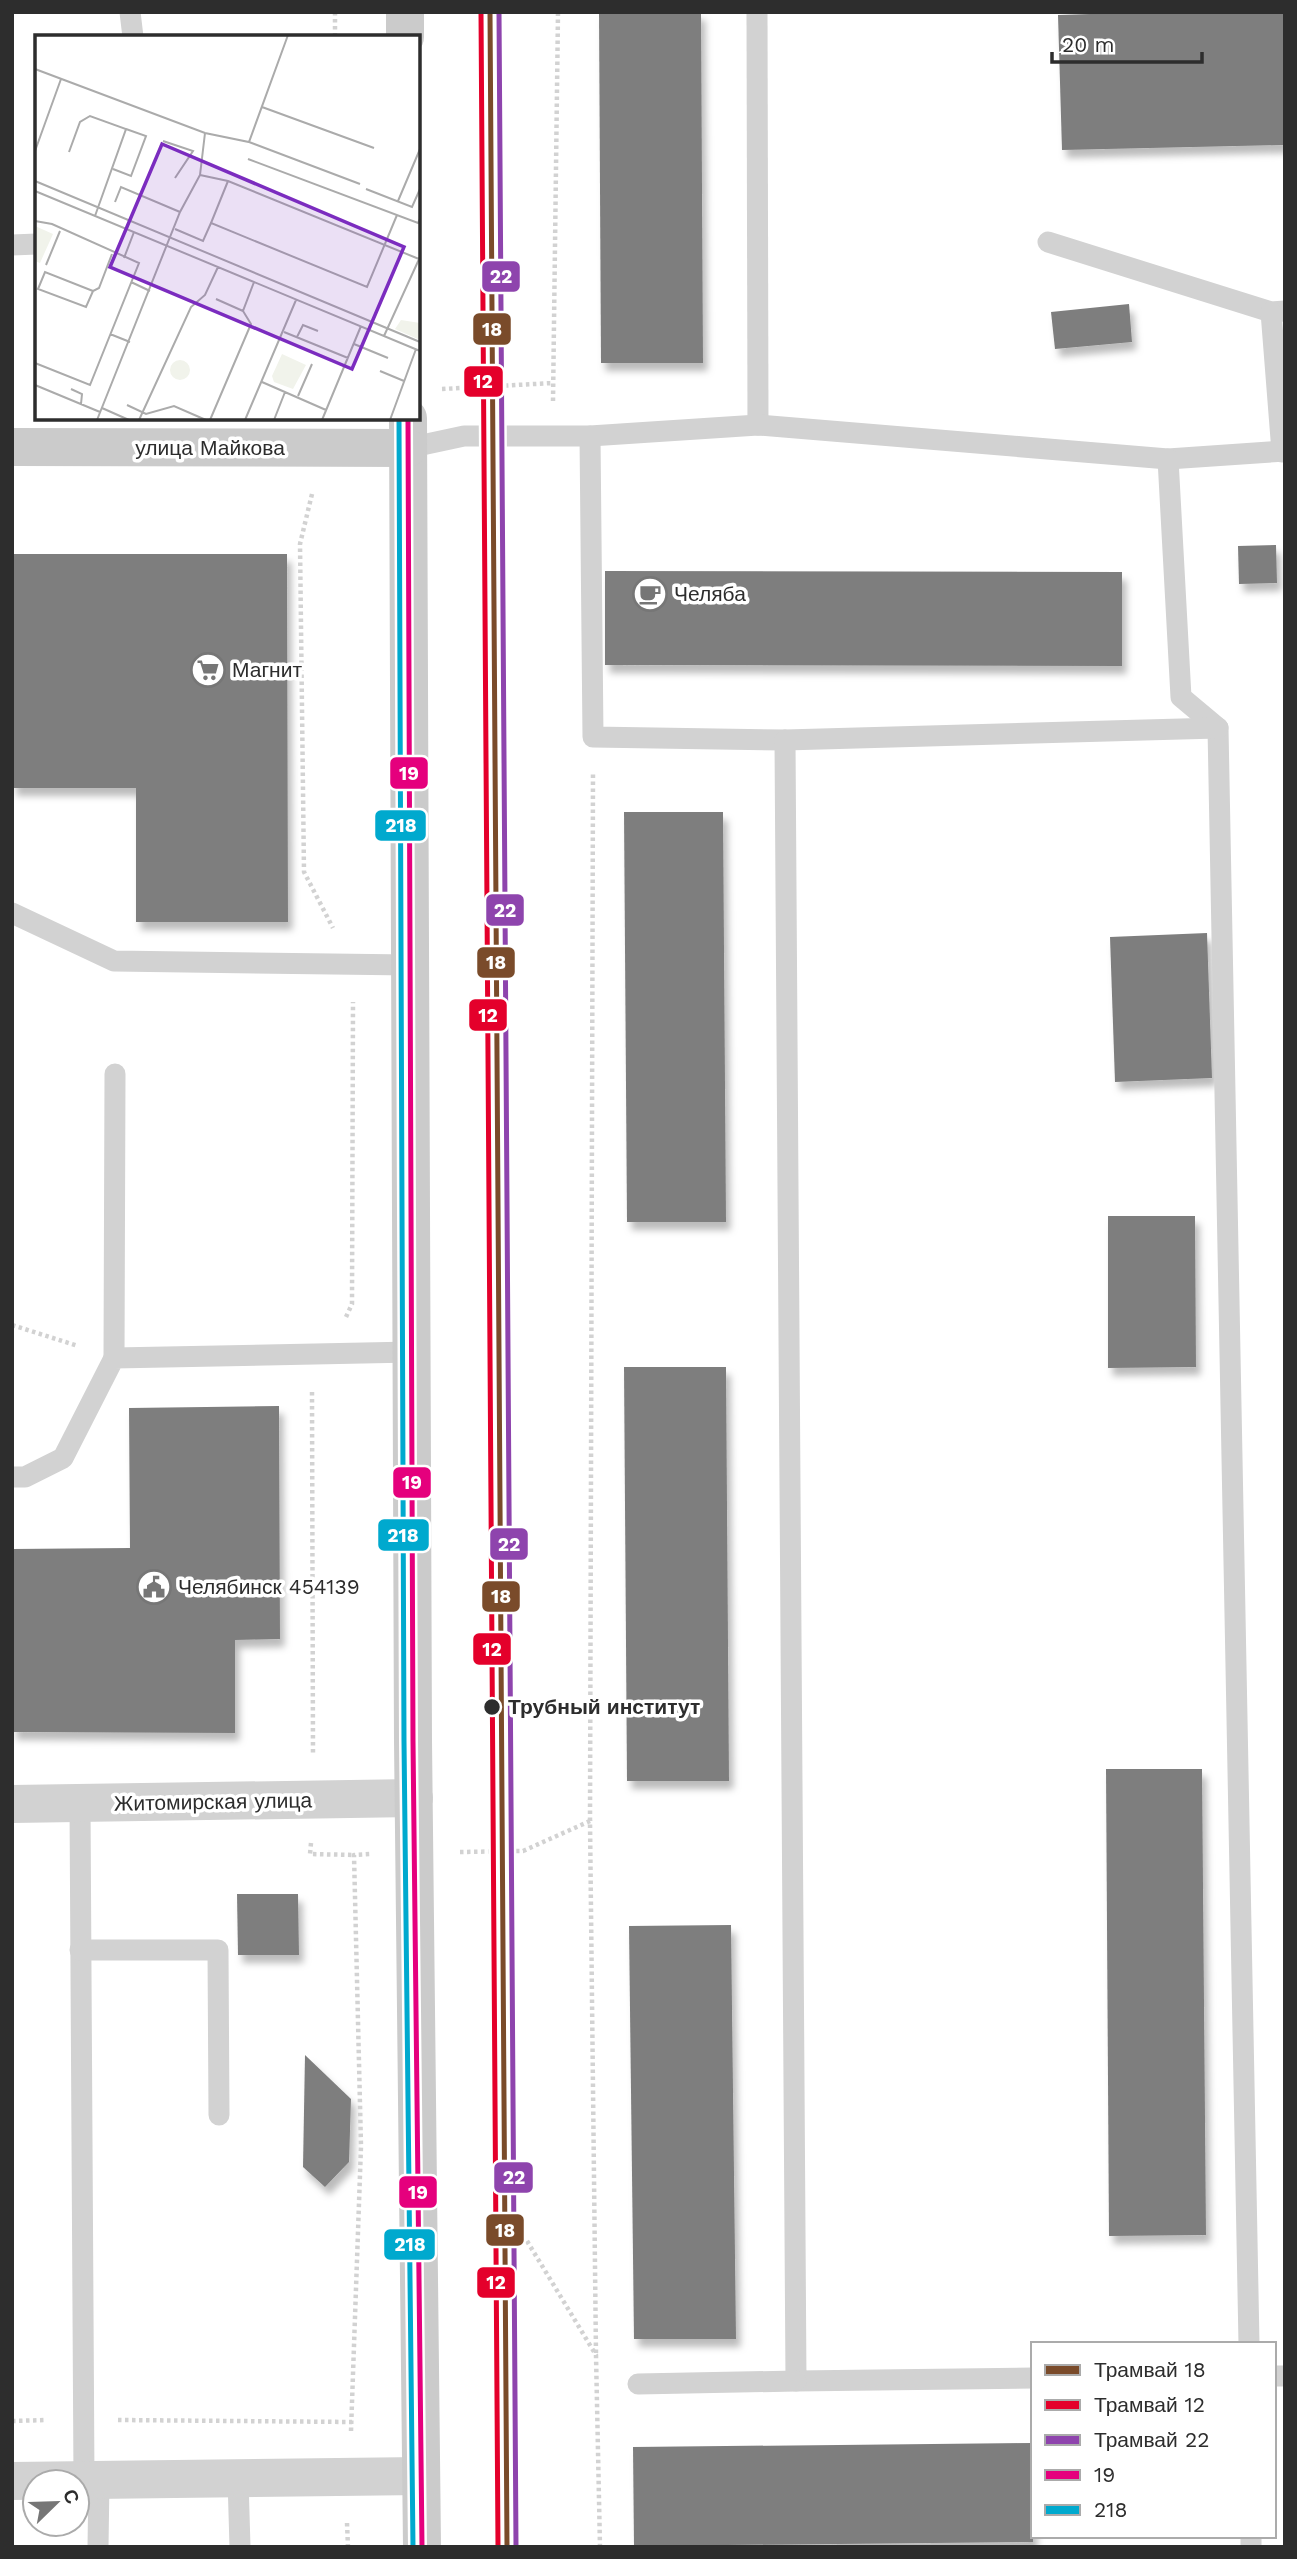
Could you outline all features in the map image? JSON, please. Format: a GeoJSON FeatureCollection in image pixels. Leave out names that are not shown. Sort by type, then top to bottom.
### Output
{"type":"FeatureCollection","features":[{"type":"Feature","properties":{"kind":"main road"},"geometry":{"type":"LineString","coordinates":[[405,12],[405,35]]}},
{"type":"Feature","properties":{"kind":"main road","name":"улица Майкова"},"geometry":{"type":"LineString","coordinates":[[12,447],[323,449],[409,420]]}},
{"type":"Feature","properties":{"kind":"main road"},"geometry":{"type":"LineString","coordinates":[[415,420],[410,965],[414,1798],[422,2547]]}},
{"type":"Feature","properties":{"kind":"street","name":"Житомирская улица"},"geometry":{"type":"LineString","coordinates":[[12,1804],[414,1798]]}},
{"type":"Feature","properties":{"kind":"street"},"geometry":{"type":"LineString","coordinates":[[91,2480],[421,2476]]}},
{"type":"Feature","properties":{"kind":"lane"},"geometry":{"type":"LineString","coordinates":[[131,12],[132,35]]}},
{"type":"Feature","properties":{"kind":"lane"},"geometry":{"type":"LineString","coordinates":[[757,12],[758,425]]}},
{"type":"Feature","properties":{"kind":"lane"},"geometry":{"type":"LineString","coordinates":[[420,420],[464,436],[590,436],[758,425],[1168,459],[1283,451],[1278,312],[1048,242]]}},
{"type":"Feature","properties":{"kind":"lane"},"geometry":{"type":"LineString","coordinates":[[12,245],[35,244]]}},
{"type":"Feature","properties":{"kind":"lane"},"geometry":{"type":"LineString","coordinates":[[590,436],[593,737],[785,740],[1218,728]]}},
{"type":"Feature","properties":{"kind":"lane"},"geometry":{"type":"LineString","coordinates":[[1168,459],[1181,697],[1218,728],[1249,2342]]}},
{"type":"Feature","properties":{"kind":"lane"},"geometry":{"type":"LineString","coordinates":[[785,740],[796,2381]]}},
{"type":"Feature","properties":{"kind":"lane"},"geometry":{"type":"LineString","coordinates":[[12,913],[114,961],[410,965]]}},
{"type":"Feature","properties":{"kind":"lane"},"geometry":{"type":"LineString","coordinates":[[12,1477],[25,1477],[63,1458],[114,1358],[114,1074]]}},
{"type":"Feature","properties":{"kind":"lane"},"geometry":{"type":"LineString","coordinates":[[114,1358],[412,1352]]}},
{"type":"Feature","properties":{"kind":"lane"},"geometry":{"type":"LineString","coordinates":[[80,1804],[84,2419],[90,2468]]}},
{"type":"Feature","properties":{"kind":"lane"},"geometry":{"type":"LineString","coordinates":[[80,1950],[218,1950],[219,2115]]}},
{"type":"Feature","properties":{"kind":"lane"},"geometry":{"type":"LineString","coordinates":[[638,2384],[1031,2378]]}},
{"type":"Feature","properties":{"kind":"lane"},"geometry":{"type":"LineString","coordinates":[[238,2479],[240,2547]]}},
{"type":"Feature","properties":{"kind":"lane"},"geometry":{"type":"LineString","coordinates":[[91,2480],[98,2547]]}},
{"type":"Feature","properties":{"kind":"path"},"geometry":{"type":"LineString","coordinates":[[335,12],[335,35]]}},
{"type":"Feature","properties":{"kind":"path"},"geometry":{"type":"LineString","coordinates":[[552,436],[558,12]]}},
{"type":"Feature","properties":{"kind":"path"},"geometry":{"type":"LineString","coordinates":[[420,417],[553,383]]}},
{"type":"Feature","properties":{"kind":"path"},"geometry":{"type":"LineString","coordinates":[[323,449],[300,544],[304,872],[353,966],[352,1304],[312,1388],[313,1800],[310,1854],[354,1855]]}},
{"type":"Feature","properties":{"kind":"path"},"geometry":{"type":"LineString","coordinates":[[590,1821],[593,737]]}},
{"type":"Feature","properties":{"kind":"path"},"geometry":{"type":"LineString","coordinates":[[12,1325],[114,1358]]}},
{"type":"Feature","properties":{"kind":"path"},"geometry":{"type":"LineString","coordinates":[[527,2241],[597,2355],[600,2547]]}},
{"type":"Feature","properties":{"kind":"path"},"geometry":{"type":"LineString","coordinates":[[12,2421],[84,2419],[352,2423]]}},
{"type":"Feature","properties":{"kind":"building"},"geometry":{"type":"Polygon","coordinates":[[[599,12],[701,12],[703,363],[601,363],[599,12]]]}},
{"type":"Feature","properties":{"kind":"building"},"geometry":{"type":"Polygon","coordinates":[[[1285,12],[1285,145],[1062,150],[1058,15],[1285,12]]]}},
{"type":"Feature","properties":{"kind":"building"},"geometry":{"type":"Polygon","coordinates":[[[1129,304],[1132,342],[1055,349],[1051,312],[1129,304]]]}},
{"type":"Feature","properties":{"kind":"building"},"geometry":{"type":"Polygon","coordinates":[[[1276,545],[1277,583],[1239,584],[1238,546],[1276,545]]]}},
{"type":"Feature","properties":{"kind":"building"},"geometry":{"type":"Polygon","coordinates":[[[12,554],[287,554],[288,922],[136,922],[136,788],[12,788],[12,554]]]}},
{"type":"Feature","properties":{"kind":"building"},"geometry":{"type":"Polygon","coordinates":[[[605,571],[1122,572],[1122,666],[605,665],[605,571]]]}},
{"type":"Feature","properties":{"kind":"building"},"geometry":{"type":"Polygon","coordinates":[[[624,812],[723,812],[726,1222],[627,1222],[624,812]]]}},
{"type":"Feature","properties":{"kind":"building"},"geometry":{"type":"Polygon","coordinates":[[[1207,933],[1212,1078],[1115,1082],[1110,937],[1207,933]]]}},
{"type":"Feature","properties":{"kind":"building"},"geometry":{"type":"Polygon","coordinates":[[[1108,1216],[1195,1216],[1196,1367],[1108,1368],[1108,1216]]]}},
{"type":"Feature","properties":{"kind":"building"},"geometry":{"type":"Polygon","coordinates":[[[624,1367],[726,1367],[729,1781],[627,1781],[624,1367]]]}},
{"type":"Feature","properties":{"kind":"building"},"geometry":{"type":"Polygon","coordinates":[[[279,1406],[280,1639],[235,1640],[235,1733],[12,1732],[12,1549],[130,1548],[129,1408],[279,1406]]]}},
{"type":"Feature","properties":{"kind":"building"},"geometry":{"type":"Polygon","coordinates":[[[1106,1769],[1202,1769],[1206,2235],[1109,2236],[1106,1769]]]}},
{"type":"Feature","properties":{"kind":"building"},"geometry":{"type":"Polygon","coordinates":[[[237,1894],[298,1894],[299,1955],[238,1955],[237,1894]]]}},
{"type":"Feature","properties":{"kind":"building"},"geometry":{"type":"Polygon","coordinates":[[[731,1925],[736,2339],[634,2339],[629,1926],[731,1925]]]}},
{"type":"Feature","properties":{"kind":"building"},"geometry":{"type":"Polygon","coordinates":[[[305,2055],[351,2099],[349,2162],[325,2187],[303,2167],[305,2055]]]}},
{"type":"Feature","properties":{"kind":"building"},"geometry":{"type":"Polygon","coordinates":[[[1031,2443],[1033,2542],[634,2546],[633,2447],[1031,2443]]]}},
{"type":"Feature","properties":{"kind":"tram line","name":"12"},"geometry":{"type":"LineString","coordinates":[[481,12],[498,2547]]}},
{"type":"Feature","properties":{"kind":"tram line","name":"18"},"geometry":{"type":"LineString","coordinates":[[490,12],[507,2547]]}},
{"type":"Feature","properties":{"kind":"tram line","name":"22"},"geometry":{"type":"LineString","coordinates":[[499,12],[516,2547]]}},
{"type":"Feature","properties":{"kind":"transit line","name":"218"},"geometry":{"type":"LineString","coordinates":[[399,420],[404,1741],[413,2547]]}},
{"type":"Feature","properties":{"kind":"transit line","name":"19"},"geometry":{"type":"LineString","coordinates":[[408,420],[413,1741],[422,2547]]}},
{"type":"Feature","properties":{"kind":"place","name":"Челяба"},"geometry":{"type":"Point","coordinates":[650,594]}},
{"type":"Feature","properties":{"kind":"place","name":"Магнит"},"geometry":{"type":"Point","coordinates":[208,670]}},
{"type":"Feature","properties":{"kind":"place","name":"Челябинск 454139"},"geometry":{"type":"Point","coordinates":[154,1587]}},
{"type":"Feature","properties":{"kind":"place","name":"Трубный институт"},"geometry":{"type":"Point","coordinates":[492,1707]}}]}
